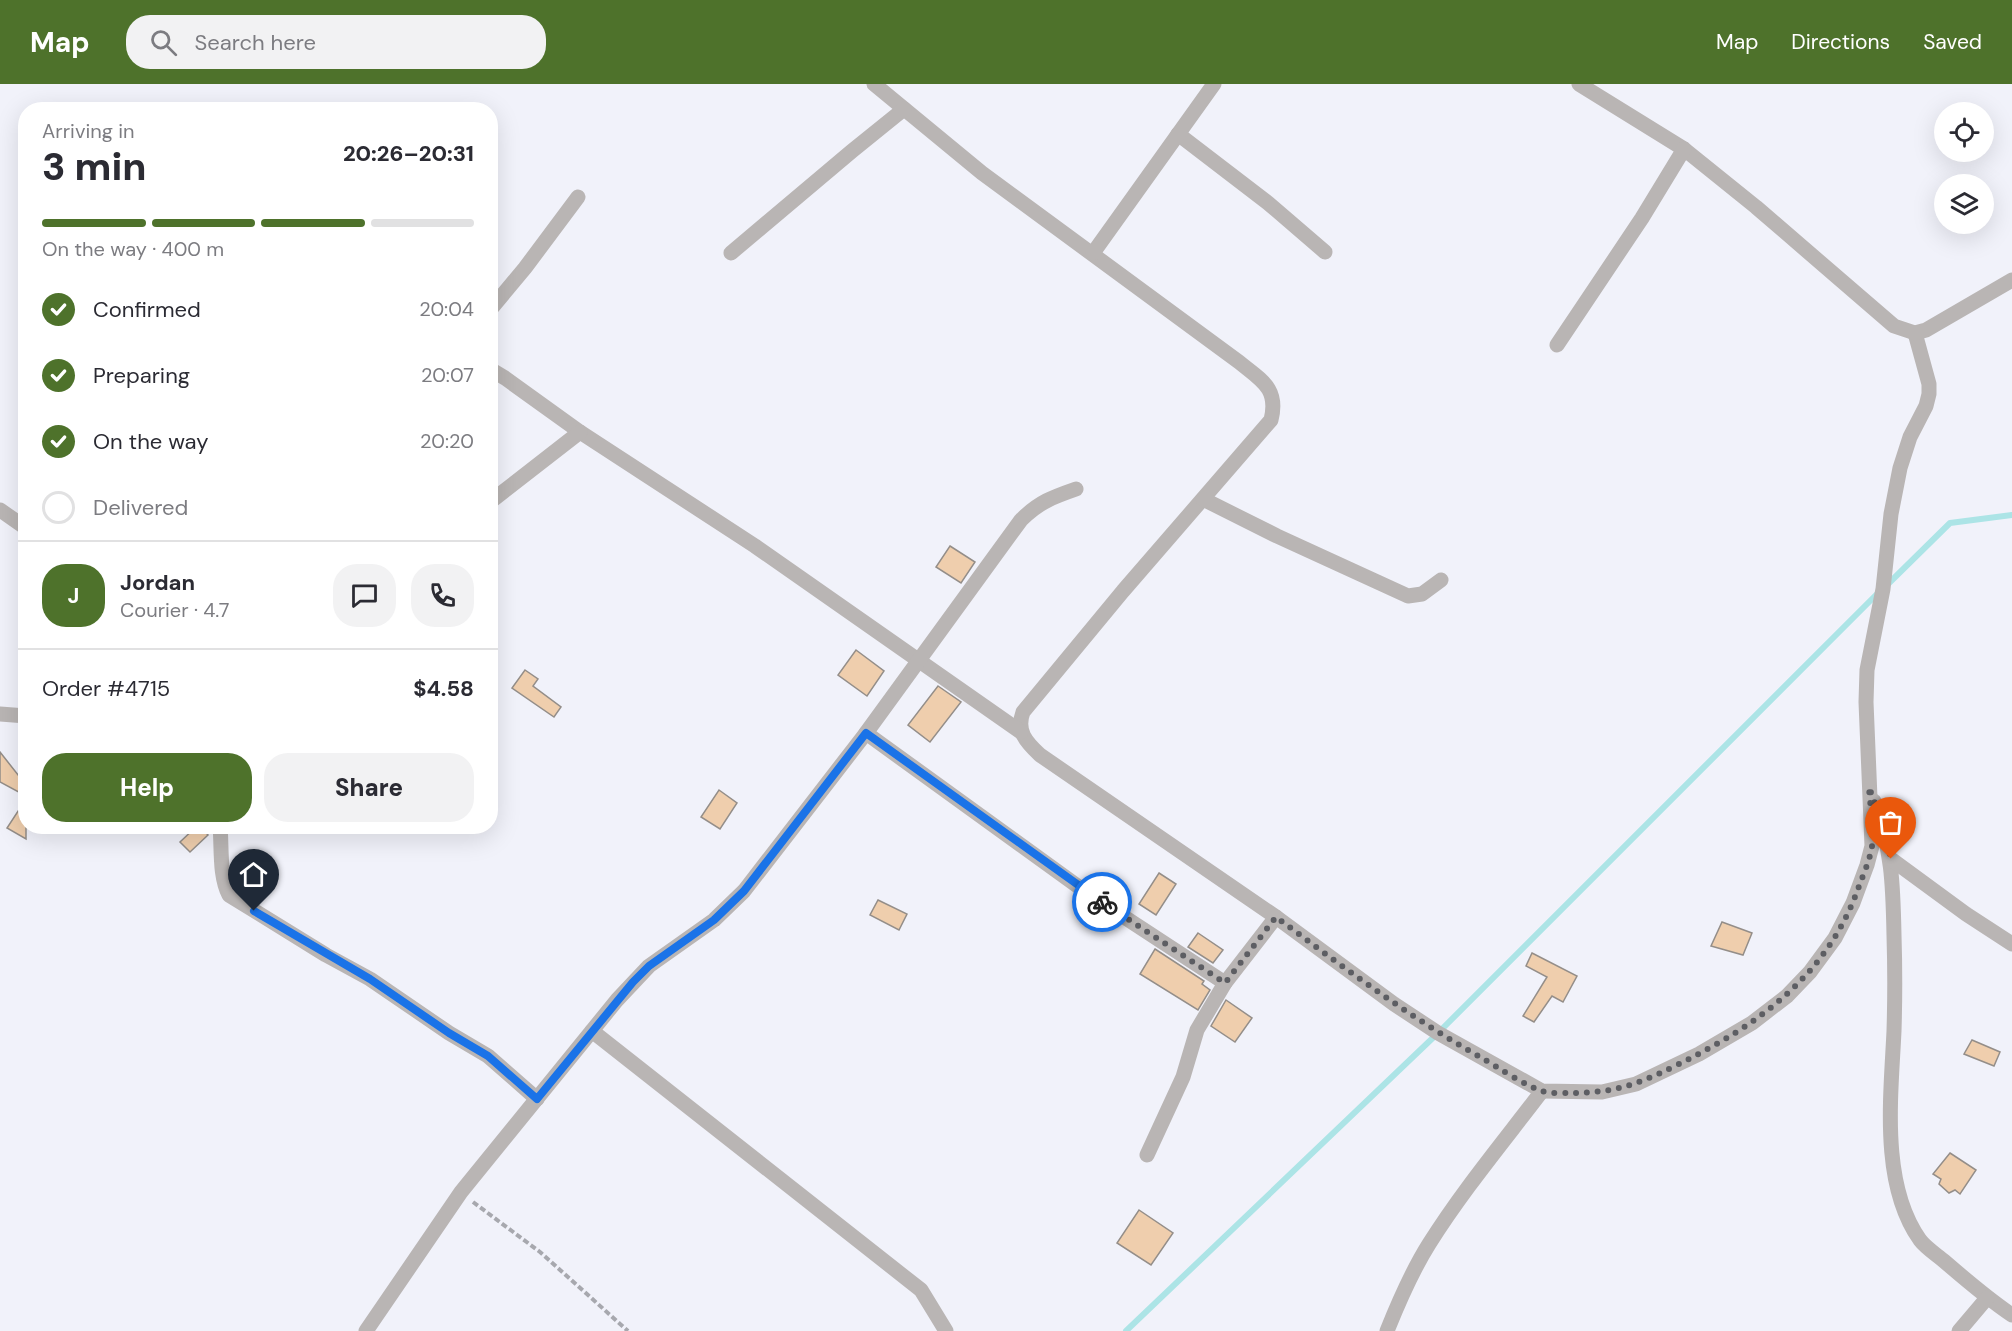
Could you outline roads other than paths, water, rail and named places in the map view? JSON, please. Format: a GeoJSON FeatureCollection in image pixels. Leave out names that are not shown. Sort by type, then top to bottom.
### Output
{"type":"FeatureCollection","features":[{"type":"Feature","properties":{"kind":"street"},"geometry":{"type":"LineString","coordinates":[[874,84],[982,173],[1093,253],[1253,374],[1268,387],[1273,397],[1274,409],[1271,420],[1023,712],[1020,721],[1021,732]]}},
{"type":"Feature","properties":{"kind":"street"},"geometry":{"type":"LineString","coordinates":[[1093,253],[1214,84]]}},
{"type":"Feature","properties":{"kind":"street"},"geometry":{"type":"LineString","coordinates":[[1579,84],[1684,149],[1756,207],[1894,326],[1915,333],[1938,324],[1996,287],[2012,280]]}},
{"type":"Feature","properties":{"kind":"street"},"geometry":{"type":"LineString","coordinates":[[731,253],[904,109]]}},
{"type":"Feature","properties":{"kind":"street"},"geometry":{"type":"LineString","coordinates":[[1178,134],[1268,203],[1325,252]]}},
{"type":"Feature","properties":{"kind":"street"},"geometry":{"type":"LineString","coordinates":[[1557,345],[1642,218],[1684,149]]}},
{"type":"Feature","properties":{"kind":"street"},"geometry":{"type":"LineString","coordinates":[[498,300],[578,197]]}},
{"type":"Feature","properties":{"kind":"street"},"geometry":{"type":"LineString","coordinates":[[498,374],[580,432],[755,546],[1021,732],[1030,746],[1041,754],[1438,1033],[1542,1091],[1602,1092],[1636,1084],[1699,1054],[1752,1023],[1787,996],[1810,972],[1834,938],[1853,903],[1872,846],[1866,702],[1867,670],[1900,468],[1910,437],[1926,406],[1929,394],[1929,384],[1915,333]]}},
{"type":"Feature","properties":{"kind":"street"},"geometry":{"type":"LineString","coordinates":[[498,496],[580,432]]}},
{"type":"Feature","properties":{"kind":"street"},"geometry":{"type":"LineString","coordinates":[[366,1331],[461,1192],[617,1000],[649,966],[714,920],[744,891],[866,733],[1021,520],[1046,499],[1076,489]]}},
{"type":"Feature","properties":{"kind":"street"},"geometry":{"type":"LineString","coordinates":[[1203,499],[1408,596],[1422,594],[1441,580]]}},
{"type":"Feature","properties":{"kind":"street"},"geometry":{"type":"LineString","coordinates":[[0,510],[18,522]]}},
{"type":"Feature","properties":{"kind":"street"},"geometry":{"type":"LineString","coordinates":[[0,714],[18,715]]}},
{"type":"Feature","properties":{"kind":"street"},"geometry":{"type":"LineString","coordinates":[[866,733],[1092,896],[1225,983]]}},
{"type":"Feature","properties":{"kind":"street"},"geometry":{"type":"LineString","coordinates":[[1869,787],[1884,828],[1891,859],[1895,900],[1894,1022],[1890,1078],[1891,1125],[1894,1171],[1904,1211],[1921,1241],[1987,1298],[2012,1315]]}},
{"type":"Feature","properties":{"kind":"street"},"geometry":{"type":"LineString","coordinates":[[221,834],[223,872],[229,895],[326,955],[370,979],[449,1033],[488,1056],[537,1099]]}},
{"type":"Feature","properties":{"kind":"street"},"geometry":{"type":"LineString","coordinates":[[1891,859],[1966,914],[2012,944]]}},
{"type":"Feature","properties":{"kind":"street"},"geometry":{"type":"LineString","coordinates":[[1147,1155],[1183,1077],[1197,1030],[1225,983],[1276,917]]}},
{"type":"Feature","properties":{"kind":"street"},"geometry":{"type":"LineString","coordinates":[[592,1031],[921,1290],[946,1331]]}},
{"type":"Feature","properties":{"kind":"street"},"geometry":{"type":"LineString","coordinates":[[1387,1331],[1403,1292],[1429,1244],[1542,1091]]}},
{"type":"Feature","properties":{"kind":"street"},"geometry":{"type":"LineString","coordinates":[[1959,1331],[1987,1298]]}},
{"type":"Feature","properties":{"kind":"waterway"},"geometry":{"type":"LineString","coordinates":[[1886,586],[1950,523],[2012,515]]}},
{"type":"Feature","properties":{"kind":"waterway"},"geometry":{"type":"LineString","coordinates":[[1126,1331],[1438,1033],[1878,593]]}}]}
